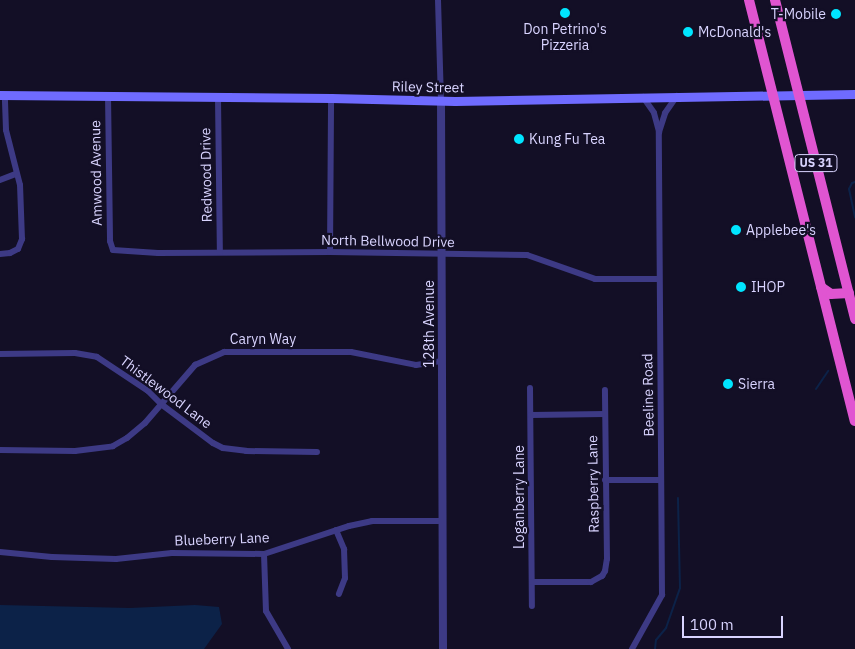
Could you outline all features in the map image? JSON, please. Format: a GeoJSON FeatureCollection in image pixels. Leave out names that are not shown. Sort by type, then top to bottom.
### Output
{"type":"FeatureCollection","features":[{"type":"Feature","properties":{"kind":"highway","name":"US 31"},"geometry":{"type":"LineString","coordinates":[[749,0],[855,421]]}},
{"type":"Feature","properties":{"kind":"highway","name":"US 31"},"geometry":{"type":"LineString","coordinates":[[775,0],[855,318]]}},
{"type":"Feature","properties":{"kind":"highway"},"geometry":{"type":"LineString","coordinates":[[821,287],[831,294],[849,294]]}},
{"type":"Feature","properties":{"kind":"main road","name":"Riley Street"},"geometry":{"type":"LineString","coordinates":[[3,95],[441,101],[855,94]]}},
{"type":"Feature","properties":{"kind":"street","name":"128th Avenue"},"geometry":{"type":"LineString","coordinates":[[438,0],[441,101],[443,649]]}},
{"type":"Feature","properties":{"kind":"street"},"geometry":{"type":"LineString","coordinates":[[0,254],[10,253],[18,249],[22,239],[20,186],[6,130],[3,95]]}},
{"type":"Feature","properties":{"kind":"street","name":"Amwood Avenue"},"geometry":{"type":"LineString","coordinates":[[108,95],[110,241],[113,250]]}},
{"type":"Feature","properties":{"kind":"street","name":"Beeline Road"},"geometry":{"type":"LineString","coordinates":[[658,132],[665,113],[677,96]]}},
{"type":"Feature","properties":{"kind":"street","name":"Beeline Road"},"geometry":{"type":"LineString","coordinates":[[632,649],[662,595],[658,132],[654,113],[643,97]]}},
{"type":"Feature","properties":{"kind":"street","name":"Redwood Drive"},"geometry":{"type":"LineString","coordinates":[[218,98],[220,252]]}},
{"type":"Feature","properties":{"kind":"street"},"geometry":{"type":"LineString","coordinates":[[330,252],[331,98]]}},
{"type":"Feature","properties":{"kind":"street"},"geometry":{"type":"LineString","coordinates":[[0,180],[16,174]]}},
{"type":"Feature","properties":{"kind":"street","name":"North Bellwood Drive"},"geometry":{"type":"LineString","coordinates":[[113,250],[158,253],[330,252],[527,255],[595,279],[659,278]]}},
{"type":"Feature","properties":{"kind":"street","name":"Caryn Way"},"geometry":{"type":"LineString","coordinates":[[0,450],[75,451],[113,446],[139,428],[194,366],[224,352],[351,352],[416,365],[441,361]]}},
{"type":"Feature","properties":{"kind":"street","name":"Thistlewood Lane"},"geometry":{"type":"LineString","coordinates":[[0,354],[75,353],[97,356],[148,391],[161,404],[213,443],[223,448],[246,451],[317,452]]}},
{"type":"Feature","properties":{"kind":"street","name":"Loganberry Lane"},"geometry":{"type":"LineString","coordinates":[[530,388],[532,606]]}},
{"type":"Feature","properties":{"kind":"street","name":"Raspberry Lane"},"geometry":{"type":"LineString","coordinates":[[532,582],[584,583],[597,580],[602,576],[607,560],[605,390]]}},
{"type":"Feature","properties":{"kind":"street"},"geometry":{"type":"LineString","coordinates":[[531,415],[605,414]]}},
{"type":"Feature","properties":{"kind":"street"},"geometry":{"type":"LineString","coordinates":[[606,480],[661,480]]}},
{"type":"Feature","properties":{"kind":"street","name":"Blueberry Lane"},"geometry":{"type":"LineString","coordinates":[[0,552],[52,557],[116,559],[172,553],[264,554],[336,530],[372,521],[442,521]]}},
{"type":"Feature","properties":{"kind":"street"},"geometry":{"type":"LineString","coordinates":[[336,530],[344,549],[345,578],[339,594]]}},
{"type":"Feature","properties":{"kind":"street"},"geometry":{"type":"LineString","coordinates":[[264,554],[266,610],[288,649]]}},
{"type":"Feature","properties":{"kind":"water"},"geometry":{"type":"Polygon","coordinates":[[[0,605],[130,608],[195,605],[219,607],[222,624],[204,649],[0,649],[0,605]]]}},
{"type":"Feature","properties":{"kind":"waterway"},"geometry":{"type":"LineString","coordinates":[[855,182],[852,183],[849,189],[855,217]]}},
{"type":"Feature","properties":{"kind":"waterway"},"geometry":{"type":"LineString","coordinates":[[816,389],[828,371]]}},
{"type":"Feature","properties":{"kind":"waterway"},"geometry":{"type":"LineString","coordinates":[[655,649],[656,640],[666,628],[680,588],[678,498]]}},
{"type":"Feature","properties":{"kind":"place","name":"Don Petrino's Pizzeria"},"geometry":{"type":"Point","coordinates":[565,13]}},
{"type":"Feature","properties":{"kind":"place","name":"T-Mobile"},"geometry":{"type":"Point","coordinates":[836,14]}},
{"type":"Feature","properties":{"kind":"place","name":"McDonald's"},"geometry":{"type":"Point","coordinates":[688,32]}},
{"type":"Feature","properties":{"kind":"place","name":"Kung Fu Tea"},"geometry":{"type":"Point","coordinates":[519,139]}},
{"type":"Feature","properties":{"kind":"place","name":"Applebee's"},"geometry":{"type":"Point","coordinates":[736,230]}},
{"type":"Feature","properties":{"kind":"place","name":"IHOP"},"geometry":{"type":"Point","coordinates":[741,287]}},
{"type":"Feature","properties":{"kind":"place","name":"Sierra"},"geometry":{"type":"Point","coordinates":[728,384]}}]}
